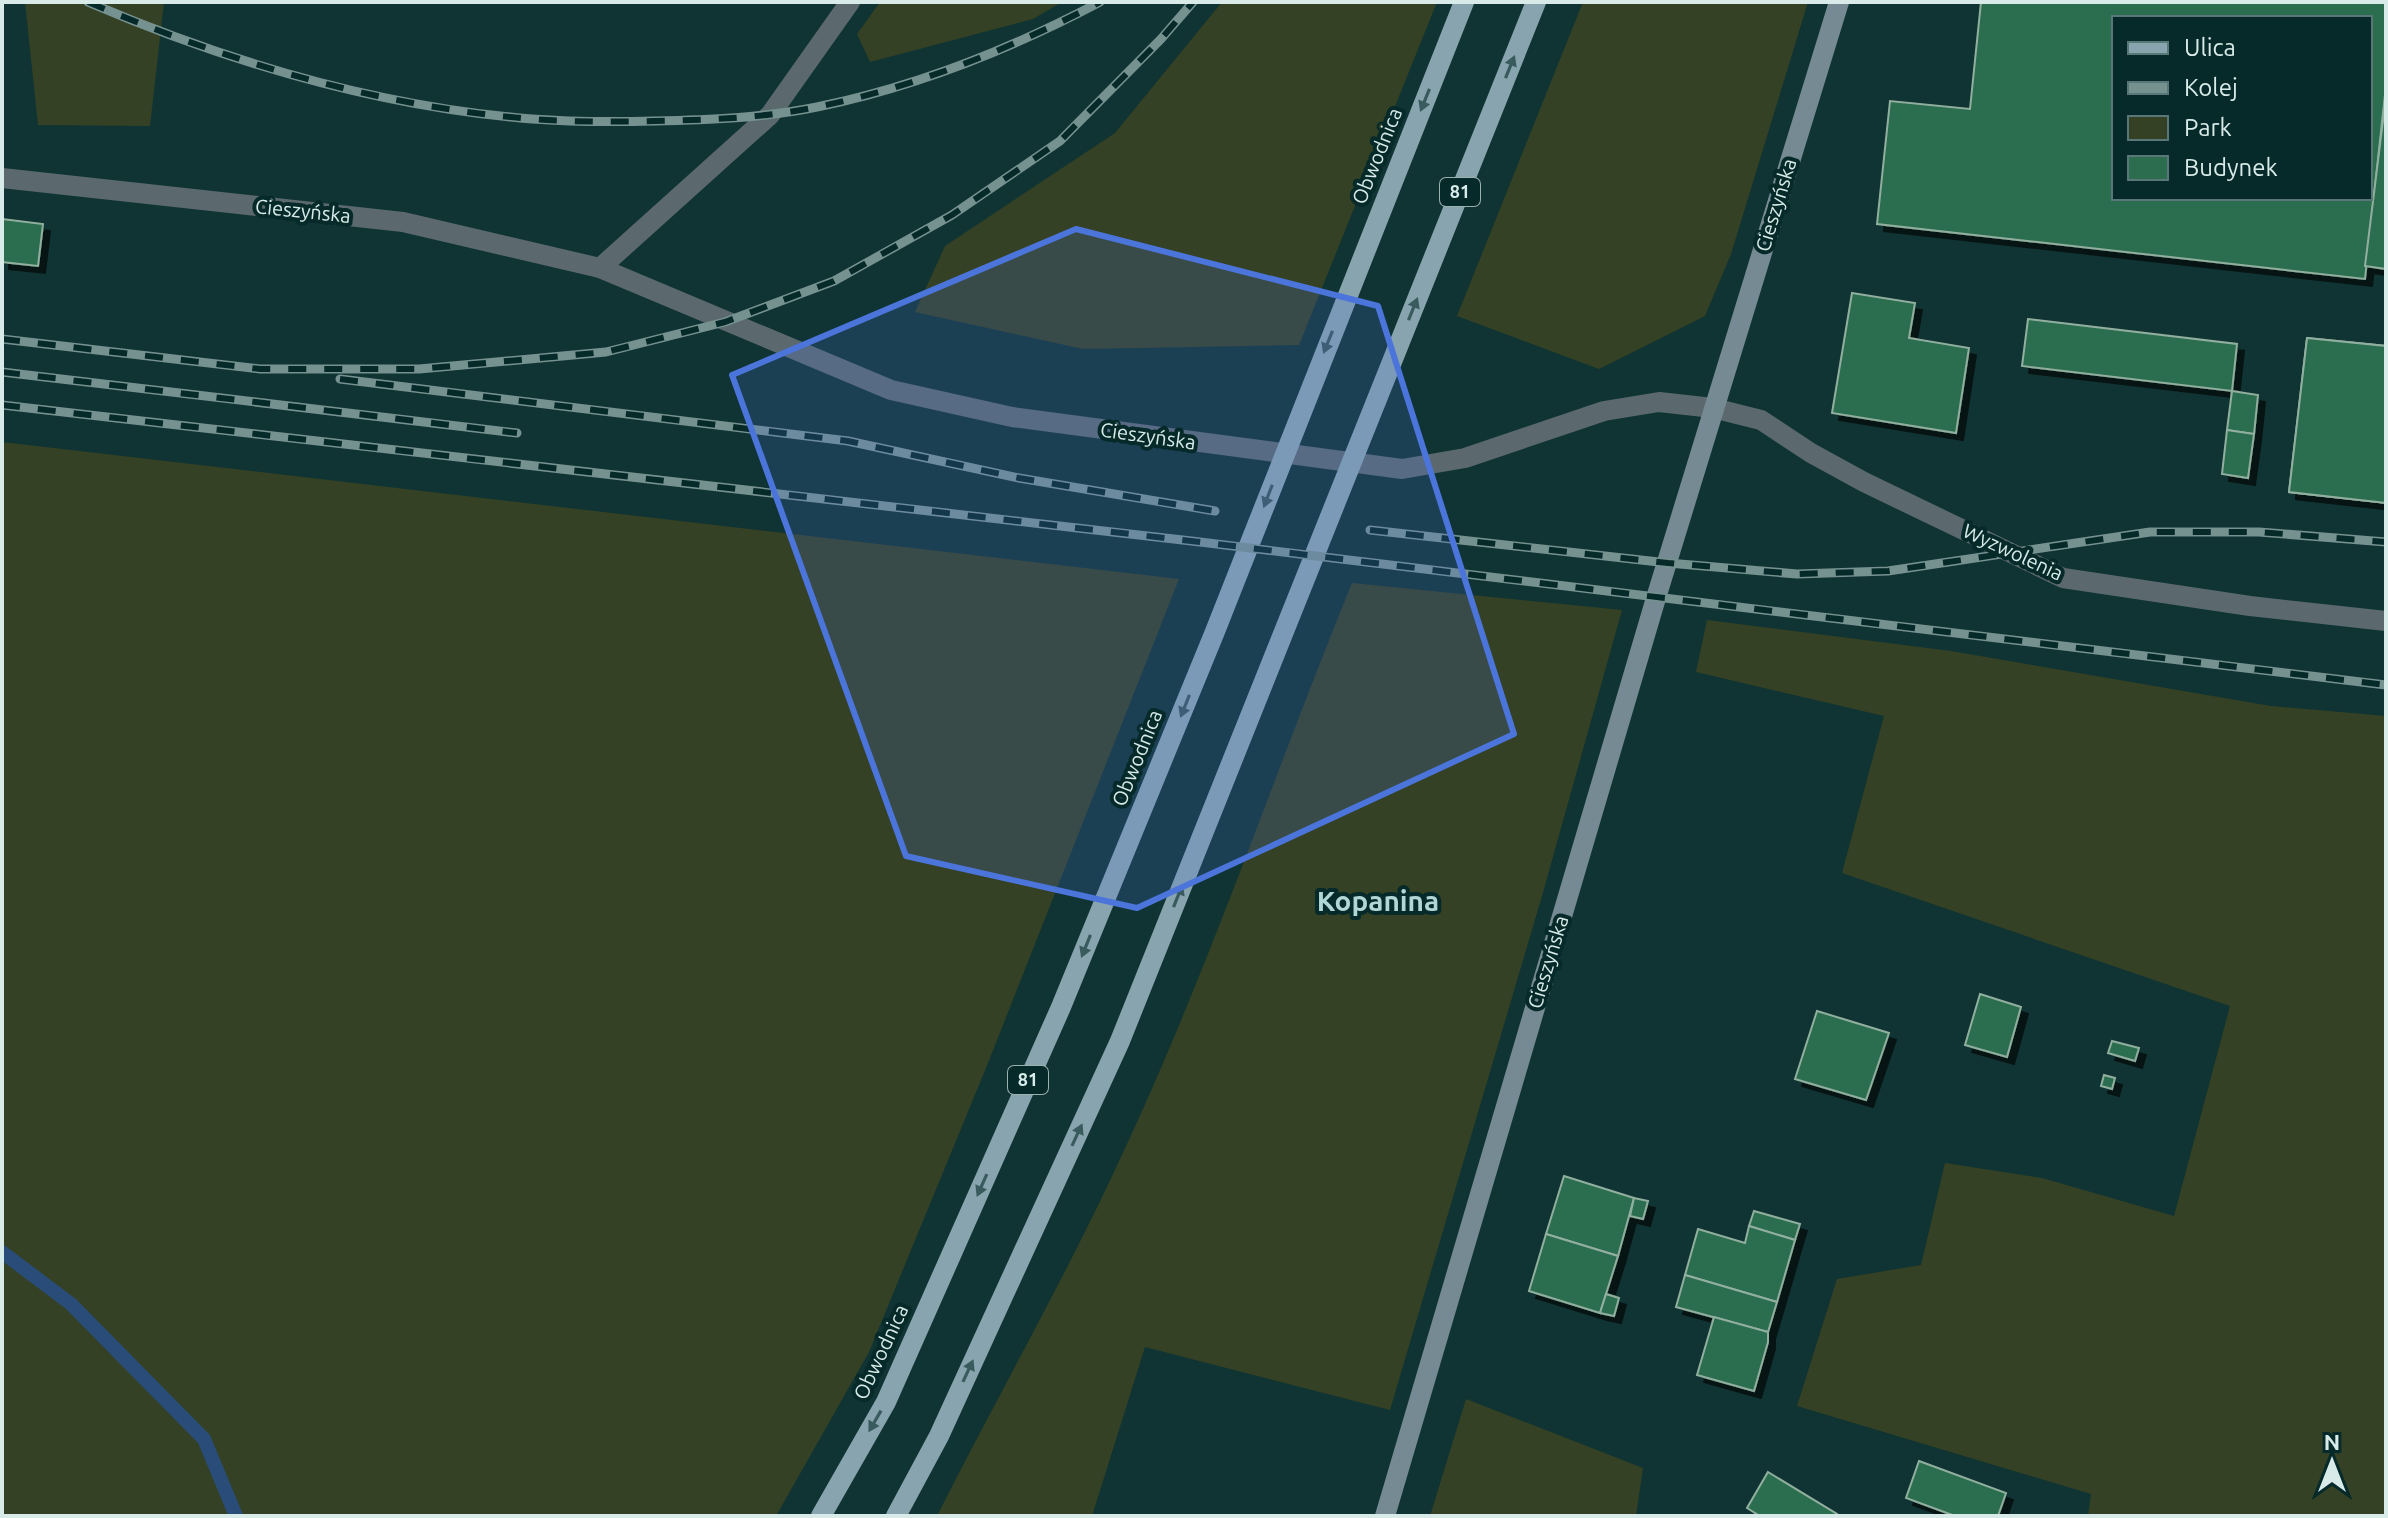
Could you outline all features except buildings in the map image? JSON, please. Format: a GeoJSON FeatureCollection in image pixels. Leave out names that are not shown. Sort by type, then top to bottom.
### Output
{"type":"FeatureCollection","features":[{"type":"Feature","properties":{"kind":"main road","name":"Obwodnica"},"geometry":{"type":"LineString","coordinates":[[821,1516],[892,1388],[1061,1007],[1214,634],[1464,2]]}},
{"type":"Feature","properties":{"kind":"main road","name":"81"},"geometry":{"type":"LineString","coordinates":[[896,1516],[939,1436],[1120,1041],[1536,2]]}},
{"type":"Feature","properties":{"kind":"street"},"geometry":{"type":"LineString","coordinates":[[600,268],[770,115],[850,2]]}},
{"type":"Feature","properties":{"kind":"street","name":"Cieszyńska"},"geometry":{"type":"LineString","coordinates":[[1385,1516],[1713,408],[1839,2]]}},
{"type":"Feature","properties":{"kind":"street","name":"Cieszyńska"},"geometry":{"type":"LineString","coordinates":[[2,178],[403,222],[600,268],[891,390],[1012,417],[1402,469],[1465,458],[1604,411],[1659,402],[1713,408]]}},
{"type":"Feature","properties":{"kind":"street","name":"Wyzwolenia"},"geometry":{"type":"LineString","coordinates":[[1713,408],[1761,420],[1811,453],[1864,482],[2063,578],[2250,606],[2386,621]]}},
{"type":"Feature","properties":{"kind":"highlighted area"},"geometry":{"type":"Polygon","coordinates":[[[1076,229],[1378,306],[1514,734],[1137,908],[906,856],[732,375],[1076,229]]]}},
{"type":"Feature","properties":{"kind":"green space"},"geometry":{"type":"Polygon","coordinates":[[[25,2],[164,2],[150,126],[38,125],[25,2]]]}},
{"type":"Feature","properties":{"kind":"green space"},"geometry":{"type":"Polygon","coordinates":[[[880,2],[1062,2],[1033,19],[870,62],[857,34],[880,2]]]}},
{"type":"Feature","properties":{"kind":"green space"},"geometry":{"type":"Polygon","coordinates":[[[1222,2],[1437,2],[1299,345],[1083,349],[915,312],[945,246],[1115,133],[1222,2]]]}},
{"type":"Feature","properties":{"kind":"green space"},"geometry":{"type":"Polygon","coordinates":[[[1583,2],[1808,2],[1731,254],[1705,316],[1599,369],[1457,316],[1583,2]]]}},
{"type":"Feature","properties":{"kind":"green space"},"geometry":{"type":"Polygon","coordinates":[[[2,442],[1179,579],[986,1068],[869,1352],[776,1516],[2,1516],[2,442]]]}},
{"type":"Feature","properties":{"kind":"green space"},"geometry":{"type":"Polygon","coordinates":[[[1352,583],[1622,610],[1542,896],[1390,1410],[1145,1347],[1092,1516],[937,1516],[1071,1259],[1147,1100],[1208,953],[1352,583]]]}},
{"type":"Feature","properties":{"kind":"green space"},"geometry":{"type":"Polygon","coordinates":[[[1707,620],[1951,651],[2271,706],[2386,716],[2386,1516],[2088,1516],[2091,1494],[1797,1406],[1837,1279],[1921,1265],[1945,1163],[2042,1178],[2174,1216],[2230,1006],[1842,873],[1884,716],[1696,672],[1707,620]]]}},
{"type":"Feature","properties":{"kind":"green space"},"geometry":{"type":"Polygon","coordinates":[[[1466,1399],[1643,1468],[1636,1516],[1430,1516],[1466,1399]]]}},
{"type":"Feature","properties":{"kind":"waterway"},"geometry":{"type":"LineString","coordinates":[[2,1252],[71,1304],[204,1439],[236,1516]]}},
{"type":"Feature","properties":{"kind":"railway"},"geometry":{"type":"LineString","coordinates":[[88,2],[195,44],[362,93],[475,113],[608,122],[756,116],[854,99],[962,65],[1100,2]]}},
{"type":"Feature","properties":{"kind":"railway"},"geometry":{"type":"LineString","coordinates":[[2,339],[260,369],[419,369],[606,352],[725,322],[834,281],[952,215],[1060,141],[1161,39],[1193,2]]}},
{"type":"Feature","properties":{"kind":"railway"},"geometry":{"type":"LineString","coordinates":[[2,372],[517,433]]}},
{"type":"Feature","properties":{"kind":"railway"},"geometry":{"type":"LineString","coordinates":[[340,379],[848,441],[1019,478],[1215,511]]}},
{"type":"Feature","properties":{"kind":"railway"},"geometry":{"type":"LineString","coordinates":[[2,405],[1200,542],[2386,685]]}},
{"type":"Feature","properties":{"kind":"railway"},"geometry":{"type":"LineString","coordinates":[[1370,530],[1797,574],[1888,571],[2150,532],[2259,532],[2386,542]]}},
{"type":"Feature","properties":{"kind":"district","name":"Kopanina"},"geometry":{"type":"Point","coordinates":[1378,901]}}]}
